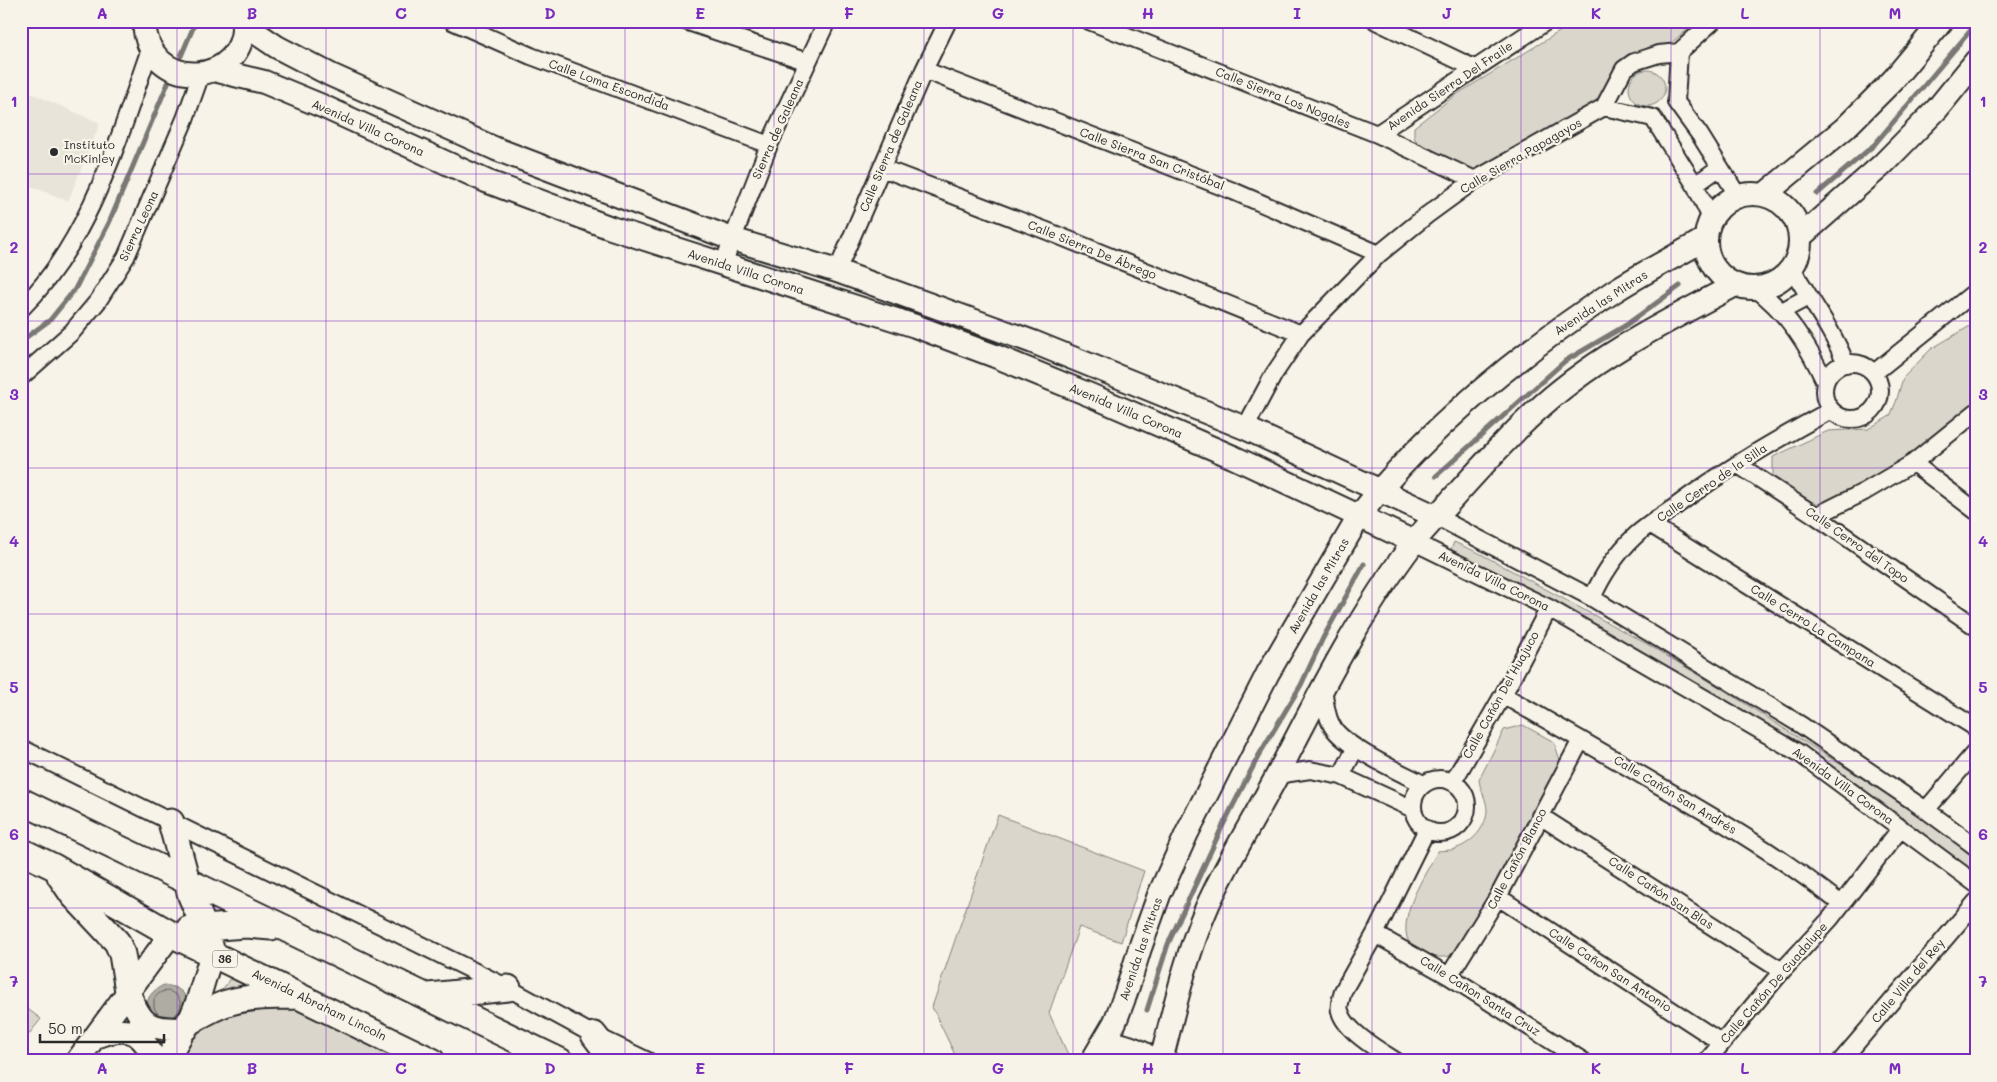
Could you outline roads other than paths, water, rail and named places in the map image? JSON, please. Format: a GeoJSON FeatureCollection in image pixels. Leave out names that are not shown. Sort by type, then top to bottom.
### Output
{"type":"FeatureCollection","features":[{"type":"Feature","properties":{"kind":"main road"},"geometry":{"type":"LineString","coordinates":[[21,800],[560,1061]]}},
{"type":"Feature","properties":{"kind":"main road"},"geometry":{"type":"LineString","coordinates":[[171,822],[187,882],[212,953]]}},
{"type":"Feature","properties":{"kind":"main road","name":"Avenida Abraham Lincoln"},"geometry":{"type":"LineString","coordinates":[[21,851],[54,867],[171,934],[432,1061]]}},
{"type":"Feature","properties":{"kind":"main road"},"geometry":{"type":"LineString","coordinates":[[54,867],[73,895],[117,942],[122,954],[128,991]]}},
{"type":"Feature","properties":{"kind":"main road"},"geometry":{"type":"LineString","coordinates":[[171,934],[204,927],[246,925],[284,928]]}},
{"type":"Feature","properties":{"kind":"main road"},"geometry":{"type":"LineString","coordinates":[[429,996],[508,988]]}},
{"type":"Feature","properties":{"kind":"main road"},"geometry":{"type":"LineString","coordinates":[[188,1025],[226,1003],[277,996],[301,996]]}},
{"type":"Feature","properties":{"kind":"main road"},"geometry":{"type":"LineString","coordinates":[[594,1035],[614,1061]]}},
{"type":"Feature","properties":{"kind":"street"},"geometry":{"type":"LineString","coordinates":[[21,308],[38,292],[80,229],[103,176],[150,49],[145,34],[144,21]]}},
{"type":"Feature","properties":{"kind":"street","name":"Calle Loma Escondida"},"geometry":{"type":"LineString","coordinates":[[452,21],[531,56],[769,145]]}},
{"type":"Feature","properties":{"kind":"street"},"geometry":{"type":"LineString","coordinates":[[685,21],[808,62]]}},
{"type":"Feature","properties":{"kind":"street","name":"Sierra de Galeana"},"geometry":{"type":"LineString","coordinates":[[722,264],[769,145],[827,21]]}},
{"type":"Feature","properties":{"kind":"street","name":"Calle Sierra de Galeana"},"geometry":{"type":"LineString","coordinates":[[837,271],[924,70],[948,21]]}},
{"type":"Feature","properties":{"kind":"street","name":"Calle Sierra Los Nogales"},"geometry":{"type":"LineString","coordinates":[[1089,21],[1377,134],[1475,180]]}},
{"type":"Feature","properties":{"kind":"street"},"geometry":{"type":"LineString","coordinates":[[1376,21],[1476,69]]}},
{"type":"Feature","properties":{"kind":"street","name":"Avenida Sierra Del Fraile"},"geometry":{"type":"LineString","coordinates":[[1377,134],[1548,21]]}},
{"type":"Feature","properties":{"kind":"street"},"geometry":{"type":"LineString","coordinates":[[1713,21],[1679,52],[1659,54],[1634,62],[1624,69],[1604,107],[1653,118],[1695,185],[1708,229],[1708,258],[1719,274],[1745,286],[1782,311],[1814,356],[1825,382],[1824,396],[1831,410],[1844,418],[1852,420],[1860,418],[1874,410],[1881,395],[1878,379],[1874,372],[1864,365],[1846,364],[1834,370],[1825,382]]}},
{"type":"Feature","properties":{"kind":"street"},"geometry":{"type":"LineString","coordinates":[[1764,195],[1845,128],[1893,80],[1942,21]]}},
{"type":"Feature","properties":{"kind":"street"},"geometry":{"type":"LineString","coordinates":[[207,72],[230,59],[240,43],[243,23]]}},
{"type":"Feature","properties":{"kind":"street","name":"Avenida Villa Corona"},"geometry":{"type":"LineString","coordinates":[[243,23],[277,47],[331,75],[496,149],[732,239],[837,271],[1034,342],[1245,428],[1437,517],[1592,598],[1801,725],[1926,810],[1976,847]]}},
{"type":"Feature","properties":{"kind":"street","name":"Avenida Villa Corona"},"geometry":{"type":"LineString","coordinates":[[150,49],[163,64],[180,73],[207,72],[264,82],[322,106],[486,181],[612,228],[914,326],[995,356],[1233,456],[1360,515],[1549,608],[1799,753],[1976,884]]}},
{"type":"Feature","properties":{"kind":"street"},"geometry":{"type":"LineString","coordinates":[[1679,52],[1676,102],[1700,135],[1738,196]]}},
{"type":"Feature","properties":{"kind":"street"},"geometry":{"type":"LineString","coordinates":[[1800,237],[1882,165],[1937,109],[1976,61]]}},
{"type":"Feature","properties":{"kind":"street","name":"Calle Sierra San Cristóbal"},"geometry":{"type":"LineString","coordinates":[[924,70],[1233,191],[1379,254]]}},
{"type":"Feature","properties":{"kind":"street","name":"Sierra Leona"},"geometry":{"type":"LineString","coordinates":[[21,377],[72,332],[98,301],[126,257],[207,72]]}},
{"type":"Feature","properties":{"kind":"street"},"geometry":{"type":"LineString","coordinates":[[1653,118],[1676,102]]}},
{"type":"Feature","properties":{"kind":"street","name":"Calle Sierra Papagayos"},"geometry":{"type":"LineString","coordinates":[[1245,428],[1274,374],[1301,334],[1379,254],[1427,215],[1475,180],[1604,107]]}},
{"type":"Feature","properties":{"kind":"street"},"geometry":{"type":"LineString","coordinates":[[1695,185],[1720,167]]}},
{"type":"Feature","properties":{"kind":"street","name":"Calle Sierra De Ábrego"},"geometry":{"type":"LineString","coordinates":[[882,168],[1047,231],[1301,334]]}},
{"type":"Feature","properties":{"kind":"street"},"geometry":{"type":"LineString","coordinates":[[1161,1061],[1185,971],[1206,908],[1241,838],[1323,686],[1358,626],[1414,542],[1484,463],[1534,413],[1577,378],[1643,334],[1745,286],[1769,285],[1782,278],[1792,268],[1798,253],[1800,237],[1796,223],[1789,211],[1778,201],[1764,195],[1738,196],[1722,204],[1708,229]]}},
{"type":"Feature","properties":{"kind":"street","name":"Avenida las Mitras"},"geometry":{"type":"LineString","coordinates":[[1098,1052],[1126,993],[1159,895],[1187,833],[1268,673],[1360,515],[1378,491],[1445,423],[1501,374],[1614,291],[1708,229]]}},
{"type":"Feature","properties":{"kind":"street"},"geometry":{"type":"LineString","coordinates":[[1792,268],[1837,342],[1846,364]]}},
{"type":"Feature","properties":{"kind":"street"},"geometry":{"type":"LineString","coordinates":[[1874,372],[1974,296]]}},
{"type":"Feature","properties":{"kind":"street"},"geometry":{"type":"LineString","coordinates":[[1782,311],[1808,297]]}},
{"type":"Feature","properties":{"kind":"street"},"geometry":{"type":"LineString","coordinates":[[1814,356],[1837,342]]}},
{"type":"Feature","properties":{"kind":"street","name":"Calle Cerro de la Silla"},"geometry":{"type":"LineString","coordinates":[[1592,598],[1599,583],[1623,550],[1635,536],[1650,524],[1737,464],[1786,434],[1831,410]]}},
{"type":"Feature","properties":{"kind":"street"},"geometry":{"type":"LineString","coordinates":[[1816,516],[1864,492],[1913,463],[1976,412]]}},
{"type":"Feature","properties":{"kind":"street"},"geometry":{"type":"LineString","coordinates":[[1913,463],[1976,510]]}},
{"type":"Feature","properties":{"kind":"street","name":"Calle Cerro del Topo"},"geometry":{"type":"LineString","coordinates":[[1737,464],[1816,516],[1976,627]]}},
{"type":"Feature","properties":{"kind":"street","name":"Calle Cerro La Campana"},"geometry":{"type":"LineString","coordinates":[[1650,524],[1976,728]]}},
{"type":"Feature","properties":{"kind":"street","name":"Calle Cañón Del Huajuco"},"geometry":{"type":"LineString","coordinates":[[1453,782],[1503,695],[1549,608]]}},
{"type":"Feature","properties":{"kind":"street"},"geometry":{"type":"LineString","coordinates":[[1323,686],[1326,710],[1331,725],[1355,748],[1423,784]]}},
{"type":"Feature","properties":{"kind":"street","name":"Calle Cañón San Andrés"},"geometry":{"type":"LineString","coordinates":[[1503,695],[1769,851],[1820,886],[1841,904]]}},
{"type":"Feature","properties":{"kind":"street","name":"Calle Cañón Blanco"},"geometry":{"type":"LineString","coordinates":[[1449,976],[1498,897],[1581,740]]}},
{"type":"Feature","properties":{"kind":"street"},"geometry":{"type":"LineString","coordinates":[[21,748],[508,988],[594,1035],[648,1061]]}},
{"type":"Feature","properties":{"kind":"street"},"geometry":{"type":"LineString","coordinates":[[1341,776],[1355,748]]}},
{"type":"Feature","properties":{"kind":"street"},"geometry":{"type":"LineString","coordinates":[[1926,810],[1976,751]]}},
{"type":"Feature","properties":{"kind":"street"},"geometry":{"type":"LineString","coordinates":[[1277,774],[1310,770],[1341,776],[1413,809]]}},
{"type":"Feature","properties":{"kind":"street"},"geometry":{"type":"LineString","coordinates":[[1437,779],[1453,782],[1460,787],[1466,802],[1463,819],[1458,825],[1443,832],[1427,829],[1420,824],[1413,809],[1413,800],[1417,791],[1423,784],[1437,779]]}},
{"type":"Feature","properties":{"kind":"street","name":"Calle Cañón San Blas"},"geometry":{"type":"LineString","coordinates":[[1540,816],[1782,971]]}},
{"type":"Feature","properties":{"kind":"street","name":"Calle Cañón De Guadalupe"},"geometry":{"type":"LineString","coordinates":[[1707,1061],[1782,971],[1830,919],[1901,828]]}},
{"type":"Feature","properties":{"kind":"street"},"geometry":{"type":"LineString","coordinates":[[1396,1061],[1359,1035],[1347,1023],[1340,1011],[1343,991],[1375,934],[1427,829]]}},
{"type":"Feature","properties":{"kind":"street","name":"Calle Cañon San Antonio"},"geometry":{"type":"LineString","coordinates":[[1498,897],[1722,1042]]}},
{"type":"Feature","properties":{"kind":"street","name":"Calle Villa del Rey"},"geometry":{"type":"LineString","coordinates":[[1841,1061],[1976,902]]}},
{"type":"Feature","properties":{"kind":"street"},"geometry":{"type":"LineString","coordinates":[[77,1061],[171,934]]}},
{"type":"Feature","properties":{"kind":"street","name":"Calle Cañon Santa Cruz"},"geometry":{"type":"LineString","coordinates":[[1375,934],[1449,976],[1583,1061]]}},
{"type":"Feature","properties":{"kind":"street"},"geometry":{"type":"LineString","coordinates":[[166,1061],[188,1025],[198,1000],[212,953]]}},
{"type":"Feature","properties":{"kind":"street"},"geometry":{"type":"LineString","coordinates":[[128,991],[138,1015],[148,1023],[160,1029],[188,1025]]}},
{"type":"Feature","properties":{"kind":"street"},"geometry":{"type":"LineString","coordinates":[[96,1037],[114,1030],[127,1031],[140,1036],[148,1044],[155,1061]]}},
{"type":"Feature","properties":{"kind":"street"},"geometry":{"type":"LineString","coordinates":[[1098,1052],[1117,1043],[1144,1053],[1155,1061]]}},
{"type":"Feature","properties":{"kind":"water"},"geometry":{"type":"Polygon","coordinates":[[[164,985],[181,991],[186,1001],[180,1018],[163,1023],[150,1011],[147,1003],[150,995],[164,985]]]}},
{"type":"Feature","properties":{"kind":"waterway"},"geometry":{"type":"LineString","coordinates":[[181,56],[196,21]]}},
{"type":"Feature","properties":{"kind":"waterway"},"geometry":{"type":"LineString","coordinates":[[1817,194],[1874,145],[1976,24]]}},
{"type":"Feature","properties":{"kind":"waterway"},"geometry":{"type":"LineString","coordinates":[[21,341],[50,320],[75,289],[109,223],[168,83]]}},
{"type":"Feature","properties":{"kind":"waterway"},"geometry":{"type":"LineString","coordinates":[[1436,476],[1565,361],[1623,327],[1680,286]]}},
{"type":"Feature","properties":{"kind":"waterway"},"geometry":{"type":"LineString","coordinates":[[1147,1010],[1168,944],[1222,827],[1259,755],[1301,685],[1323,638],[1364,564]]}},
{"type":"Feature","properties":{"kind":"place","name":"Instituto McKinley"},"geometry":{"type":"Point","coordinates":[54,152]}}]}
